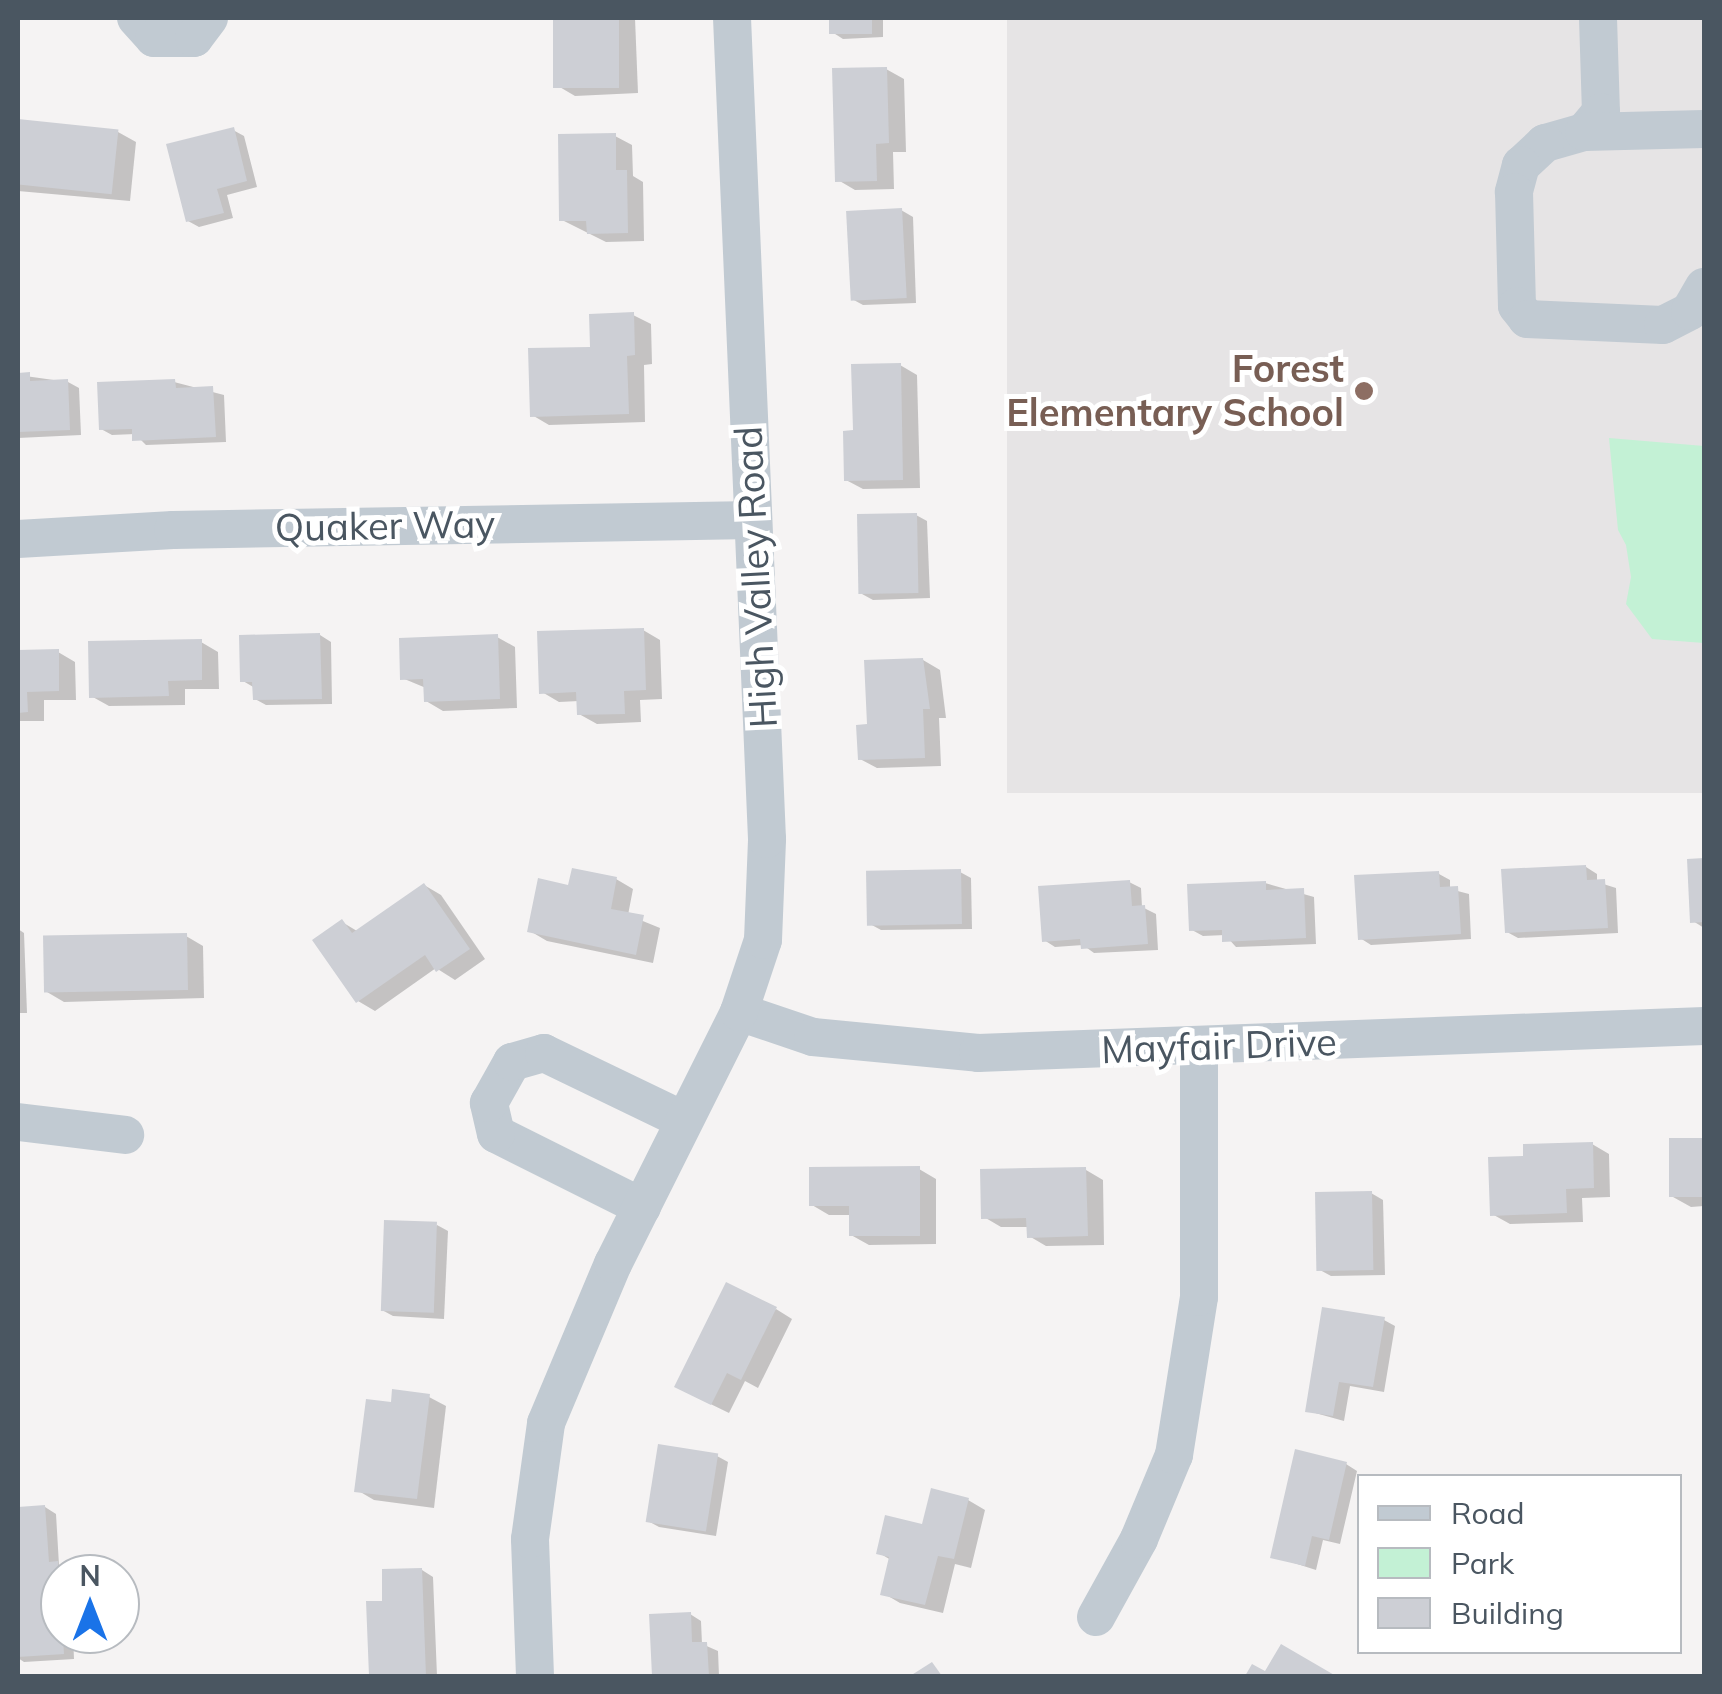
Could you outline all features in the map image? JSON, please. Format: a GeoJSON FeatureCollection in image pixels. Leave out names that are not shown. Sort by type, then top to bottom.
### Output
{"type":"FeatureCollection","features":[{"type":"Feature","properties":{"kind":"street"},"geometry":{"type":"LineString","coordinates":[[136,18],[154,38],[194,38],[209,18]]}},
{"type":"Feature","properties":{"kind":"street","name":"High Valley Road"},"geometry":{"type":"LineString","coordinates":[[535,1676],[530,1539],[546,1423],[558,1386],[642,1207],[739,1012],[762,940],[768,897],[732,18]]}},
{"type":"Feature","properties":{"kind":"street"},"geometry":{"type":"LineString","coordinates":[[1584,132],[1601,112],[1598,18]]}},
{"type":"Feature","properties":{"kind":"street"},"geometry":{"type":"LineString","coordinates":[[1704,130],[1584,132],[1545,143],[1521,165],[1514,192],[1517,306],[1526,319],[1663,324],[1690,312],[1704,287]]}},
{"type":"Feature","properties":{"kind":"street","name":"Quaker Way"},"geometry":{"type":"LineString","coordinates":[[18,539],[173,530],[753,520]]}},
{"type":"Feature","properties":{"kind":"street","name":"Mayfair Drive"},"geometry":{"type":"LineString","coordinates":[[739,1012],[813,1036],[978,1053],[1704,1026]]}},
{"type":"Feature","properties":{"kind":"street"},"geometry":{"type":"LineString","coordinates":[[1096,1617],[1139,1539],[1174,1455],[1199,1297],[1199,1046]]}},
{"type":"Feature","properties":{"kind":"street"},"geometry":{"type":"LineString","coordinates":[[642,1207],[496,1134],[489,1103],[512,1062],[544,1053],[683,1120]]}},
{"type":"Feature","properties":{"kind":"street"},"geometry":{"type":"LineString","coordinates":[[18,1122],[125,1135]]}},
{"type":"Feature","properties":{"kind":"shaded area","name":"Forest Elementary School"},"geometry":{"type":"Polygon","coordinates":[[[1007,18],[1704,18],[1704,793],[1007,793],[1007,18]]]}},
{"type":"Feature","properties":{"kind":"green space"},"geometry":{"type":"Polygon","coordinates":[[[1609,438],[1704,446],[1704,643],[1652,639],[1626,604],[1631,577],[1626,545],[1618,530],[1609,438]]]}},
{"type":"Feature","properties":{"kind":"building"},"geometry":{"type":"Polygon","coordinates":[[[553,18],[619,18],[619,88],[553,88],[553,18]]]}},
{"type":"Feature","properties":{"kind":"building"},"geometry":{"type":"Polygon","coordinates":[[[829,18],[872,18],[872,34],[829,34],[829,18]]]}},
{"type":"Feature","properties":{"kind":"building"},"geometry":{"type":"Polygon","coordinates":[[[887,67],[889,143],[876,144],[877,181],[835,182],[832,68],[887,67]]]}},
{"type":"Feature","properties":{"kind":"building"},"geometry":{"type":"Polygon","coordinates":[[[18,119],[118,130],[112,194],[18,184],[18,119]]]}},
{"type":"Feature","properties":{"kind":"building"},"geometry":{"type":"Polygon","coordinates":[[[234,127],[247,181],[217,189],[224,213],[186,222],[166,144],[234,127]]]}},
{"type":"Feature","properties":{"kind":"building"},"geometry":{"type":"Polygon","coordinates":[[[616,133],[616,170],[627,170],[628,233],[587,234],[586,221],[559,221],[558,134],[616,133]]]}},
{"type":"Feature","properties":{"kind":"building"},"geometry":{"type":"Polygon","coordinates":[[[902,208],[907,298],[851,301],[846,211],[902,208]]]}},
{"type":"Feature","properties":{"kind":"building"},"geometry":{"type":"Polygon","coordinates":[[[634,312],[635,355],[627,356],[629,414],[530,417],[528,348],[590,347],[589,314],[634,312]]]}},
{"type":"Feature","properties":{"kind":"building"},"geometry":{"type":"Polygon","coordinates":[[[901,363],[903,480],[844,481],[843,431],[853,430],[851,364],[901,363]]]}},
{"type":"Feature","properties":{"kind":"building"},"geometry":{"type":"Polygon","coordinates":[[[30,372],[30,381],[68,379],[70,430],[18,432],[18,373],[30,372]]]}},
{"type":"Feature","properties":{"kind":"building"},"geometry":{"type":"Polygon","coordinates":[[[175,379],[176,388],[213,386],[216,437],[132,441],[132,429],[99,430],[97,382],[175,379]]]}},
{"type":"Feature","properties":{"kind":"building"},"geometry":{"type":"Polygon","coordinates":[[[917,513],[918,593],[858,594],[857,514],[917,513]]]}},
{"type":"Feature","properties":{"kind":"building"},"geometry":{"type":"Polygon","coordinates":[[[644,628],[646,690],[624,691],[625,714],[577,715],[576,692],[539,694],[537,631],[644,628]]]}},
{"type":"Feature","properties":{"kind":"building"},"geometry":{"type":"Polygon","coordinates":[[[320,633],[322,699],[253,700],[252,682],[240,682],[239,635],[320,633]]]}},
{"type":"Feature","properties":{"kind":"building"},"geometry":{"type":"Polygon","coordinates":[[[498,634],[500,699],[424,702],[423,679],[400,680],[399,638],[498,634]]]}},
{"type":"Feature","properties":{"kind":"building"},"geometry":{"type":"Polygon","coordinates":[[[202,639],[202,680],[168,681],[169,696],[89,698],[88,641],[202,639]]]}},
{"type":"Feature","properties":{"kind":"building"},"geometry":{"type":"Polygon","coordinates":[[[59,649],[59,691],[27,692],[28,712],[18,713],[18,650],[59,649]]]}},
{"type":"Feature","properties":{"kind":"building"},"geometry":{"type":"Polygon","coordinates":[[[923,658],[930,709],[923,709],[925,758],[858,760],[856,725],[867,724],[864,660],[923,658]]]}},
{"type":"Feature","properties":{"kind":"building"},"geometry":{"type":"Polygon","coordinates":[[[1704,858],[1704,922],[1690,923],[1687,859],[1704,858]]]}},
{"type":"Feature","properties":{"kind":"building"},"geometry":{"type":"Polygon","coordinates":[[[1586,865],[1587,880],[1605,879],[1608,928],[1505,933],[1501,869],[1586,865]]]}},
{"type":"Feature","properties":{"kind":"building"},"geometry":{"type":"Polygon","coordinates":[[[572,868],[617,877],[611,909],[644,915],[636,955],[527,932],[538,878],[568,885],[572,868]]]}},
{"type":"Feature","properties":{"kind":"building"},"geometry":{"type":"Polygon","coordinates":[[[961,869],[962,924],[867,926],[866,871],[961,869]]]}},
{"type":"Feature","properties":{"kind":"building"},"geometry":{"type":"Polygon","coordinates":[[[1439,871],[1440,887],[1458,886],[1461,934],[1358,940],[1354,875],[1439,871]]]}},
{"type":"Feature","properties":{"kind":"building"},"geometry":{"type":"Polygon","coordinates":[[[1130,880],[1132,906],[1145,905],[1148,944],[1081,949],[1080,939],[1042,942],[1038,886],[1130,880]]]}},
{"type":"Feature","properties":{"kind":"building"},"geometry":{"type":"Polygon","coordinates":[[[1266,881],[1266,890],[1304,888],[1306,938],[1222,942],[1222,930],[1189,931],[1187,884],[1266,881]]]}},
{"type":"Feature","properties":{"kind":"building"},"geometry":{"type":"Polygon","coordinates":[[[424,883],[470,949],[436,972],[425,955],[356,1003],[312,940],[342,919],[352,933],[424,883]]]}},
{"type":"Feature","properties":{"kind":"building"},"geometry":{"type":"Polygon","coordinates":[[[187,933],[188,990],[44,993],[43,936],[187,933]]]}},
{"type":"Feature","properties":{"kind":"building"},"geometry":{"type":"Polygon","coordinates":[[[1669,1138],[1704,1138],[1704,1197],[1669,1197],[1669,1138]]]}},
{"type":"Feature","properties":{"kind":"building"},"geometry":{"type":"Polygon","coordinates":[[[1593,1142],[1594,1188],[1566,1189],[1567,1213],[1490,1216],[1488,1157],[1523,1156],[1523,1144],[1593,1142]]]}},
{"type":"Feature","properties":{"kind":"building"},"geometry":{"type":"Polygon","coordinates":[[[920,1166],[920,1236],[849,1236],[849,1206],[809,1206],[809,1167],[920,1166]]]}},
{"type":"Feature","properties":{"kind":"building"},"geometry":{"type":"Polygon","coordinates":[[[1086,1167],[1088,1236],[1027,1238],[1026,1218],[981,1219],[980,1169],[1086,1167]]]}},
{"type":"Feature","properties":{"kind":"building"},"geometry":{"type":"Polygon","coordinates":[[[1372,1191],[1373,1270],[1316,1271],[1315,1192],[1372,1191]]]}},
{"type":"Feature","properties":{"kind":"building"},"geometry":{"type":"Polygon","coordinates":[[[384,1220],[437,1222],[434,1313],[381,1311],[384,1220]]]}},
{"type":"Feature","properties":{"kind":"building"},"geometry":{"type":"Polygon","coordinates":[[[726,1282],[777,1307],[741,1380],[727,1373],[711,1405],[674,1387],[726,1282]]]}},
{"type":"Feature","properties":{"kind":"building"},"geometry":{"type":"Polygon","coordinates":[[[1322,1307],[1385,1317],[1373,1387],[1339,1382],[1333,1416],[1305,1412],[1322,1307]]]}},
{"type":"Feature","properties":{"kind":"building"},"geometry":{"type":"Polygon","coordinates":[[[392,1389],[430,1394],[417,1499],[354,1492],[366,1399],[391,1402],[392,1389]]]}},
{"type":"Feature","properties":{"kind":"building"},"geometry":{"type":"Polygon","coordinates":[[[658,1444],[718,1454],[706,1532],[646,1522],[658,1444]]]}},
{"type":"Feature","properties":{"kind":"building"},"geometry":{"type":"Polygon","coordinates":[[[1295,1449],[1347,1462],[1329,1540],[1312,1536],[1305,1566],[1270,1558],[1295,1449]]]}},
{"type":"Feature","properties":{"kind":"building"},"geometry":{"type":"Polygon","coordinates":[[[931,1488],[969,1498],[954,1559],[938,1556],[925,1605],[880,1595],[889,1557],[876,1554],[885,1515],[922,1524],[931,1488]]]}},
{"type":"Feature","properties":{"kind":"building"},"geometry":{"type":"Polygon","coordinates":[[[45,1505],[48,1554],[40,1554],[40,1654],[64,1654],[18,1657],[18,1507],[45,1505]]]}},
{"type":"Feature","properties":{"kind":"building"},"geometry":{"type":"Polygon","coordinates":[[[422,1568],[426,1676],[369,1676],[366,1601],[382,1601],[382,1569],[422,1568]]]}},
{"type":"Feature","properties":{"kind":"building"},"geometry":{"type":"Polygon","coordinates":[[[691,1612],[692,1642],[707,1642],[709,1676],[652,1676],[649,1614],[691,1612]]]}},
{"type":"Feature","properties":{"kind":"building"},"geometry":{"type":"Polygon","coordinates":[[[1281,1644],[1336,1676],[1245,1676],[1252,1664],[1265,1671],[1281,1644]]]}},
{"type":"Feature","properties":{"kind":"building"},"geometry":{"type":"Polygon","coordinates":[[[932,1662],[942,1676],[910,1676],[932,1662]]]}},
{"type":"Feature","properties":{"kind":"place","name":"Forest Elementary School"},"geometry":{"type":"Point","coordinates":[1364,391]}}]}
